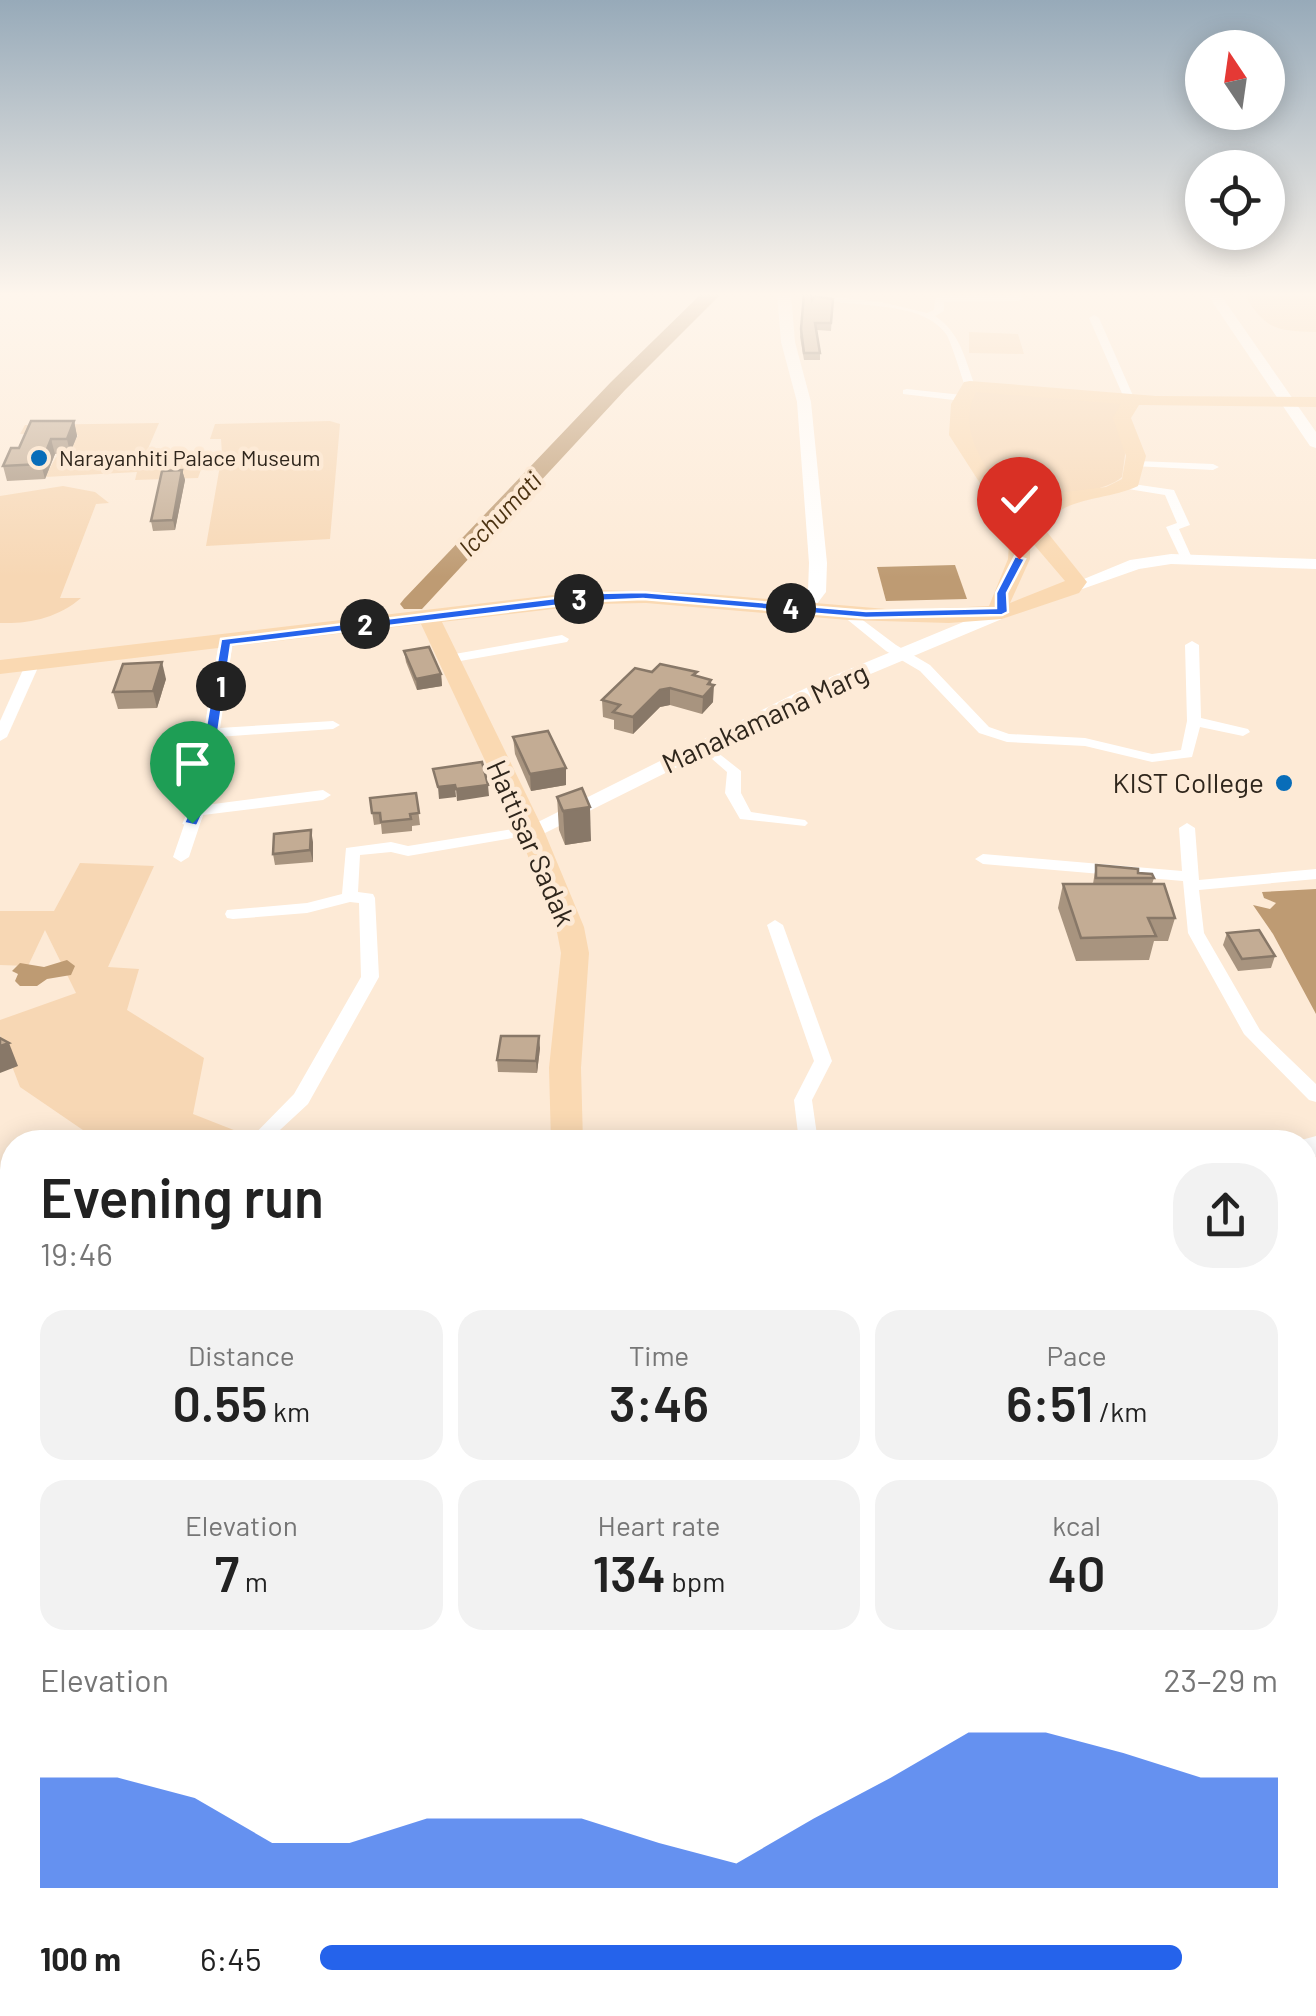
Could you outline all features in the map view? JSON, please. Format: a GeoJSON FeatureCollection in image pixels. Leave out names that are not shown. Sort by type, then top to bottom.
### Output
{"type":"FeatureCollection","features":[{"type":"Feature","properties":{"kind":"main road"},"geometry":{"type":"LineString","coordinates":[[800,388],[818,563],[818,592],[803,609]]}},
{"type":"Feature","properties":{"kind":"main road"},"geometry":{"type":"LineString","coordinates":[[1275,388],[1306,424],[1316,443]]}},
{"type":"Feature","properties":{"kind":"main road"},"geometry":{"type":"LineString","coordinates":[[1071,588],[1076,582],[1070,570],[1028,534],[996,494],[958,435],[956,424],[966,392],[1226,404]]}},
{"type":"Feature","properties":{"kind":"main road"},"geometry":{"type":"LineString","coordinates":[[1002,612],[999,602],[1028,534],[1044,509],[1126,486],[1137,464],[1122,418],[1130,405],[1129,398]]}},
{"type":"Feature","properties":{"kind":"main road"},"geometry":{"type":"LineString","coordinates":[[1125,429],[1133,415],[1147,408],[1316,402]]}},
{"type":"Feature","properties":{"kind":"main road"},"geometry":{"type":"LineString","coordinates":[[996,494],[1020,500],[1076,498]]}},
{"type":"Feature","properties":{"kind":"main road"},"geometry":{"type":"LineString","coordinates":[[0,667],[428,616],[643,596],[912,616],[1002,612],[1136,564],[1186,558],[1316,564]]}},
{"type":"Feature","properties":{"kind":"main road","name":"Manakamana Marg"},"geometry":{"type":"LineString","coordinates":[[531,831],[824,687],[1002,612]]}},
{"type":"Feature","properties":{"kind":"main road","name":"Hattisar Sadak"},"geometry":{"type":"LineString","coordinates":[[428,616],[531,831],[562,901],[574,944],[565,1068],[567,1130]]}},
{"type":"Feature","properties":{"kind":"street"},"geometry":{"type":"LineString","coordinates":[[906,392],[966,392],[965,388]]}},
{"type":"Feature","properties":{"kind":"street"},"geometry":{"type":"LineString","coordinates":[[1125,388],[1129,398]]}},
{"type":"Feature","properties":{"kind":"street"},"geometry":{"type":"LineString","coordinates":[[1137,464],[1212,467]]}},
{"type":"Feature","properties":{"kind":"street"},"geometry":{"type":"LineString","coordinates":[[1126,486],[1170,492],[1184,525],[1172,527],[1186,558]]}},
{"type":"Feature","properties":{"kind":"street"},"geometry":{"type":"LineString","coordinates":[[848,613],[933,675],[984,730],[1007,738],[1085,742],[1152,758],[1188,754],[1194,720],[1192,645]]}},
{"type":"Feature","properties":{"kind":"street"},"geometry":{"type":"LineString","coordinates":[[449,659],[562,639]]}},
{"type":"Feature","properties":{"kind":"street"},"geometry":{"type":"LineString","coordinates":[[181,857],[196,811],[213,733],[226,642]]}},
{"type":"Feature","properties":{"kind":"street"},"geometry":{"type":"LineString","coordinates":[[0,737],[34,663]]}},
{"type":"Feature","properties":{"kind":"street"},"geometry":{"type":"LineString","coordinates":[[1194,720],[1243,732]]}},
{"type":"Feature","properties":{"kind":"street"},"geometry":{"type":"LineString","coordinates":[[213,733],[333,725]]}},
{"type":"Feature","properties":{"kind":"street"},"geometry":{"type":"LineString","coordinates":[[703,745],[734,771],[733,794],[745,816],[800,823]]}},
{"type":"Feature","properties":{"kind":"street"},"geometry":{"type":"LineString","coordinates":[[196,811],[322,795]]}},
{"type":"Feature","properties":{"kind":"street"},"geometry":{"type":"LineString","coordinates":[[1187,828],[1187,890],[1196,933],[1253,1034],[1316,1094]]}},
{"type":"Feature","properties":{"kind":"street"},"geometry":{"type":"LineString","coordinates":[[350,897],[352,851],[390,847],[408,851],[531,831]]}},
{"type":"Feature","properties":{"kind":"street"},"geometry":{"type":"LineString","coordinates":[[983,859],[1187,890],[1316,874]]}},
{"type":"Feature","properties":{"kind":"street"},"geometry":{"type":"LineString","coordinates":[[232,914],[367,898],[370,977],[301,1099],[269,1130]]}},
{"type":"Feature","properties":{"kind":"street"},"geometry":{"type":"LineString","coordinates":[[774,925],[822,1061],[821,1070],[809,1082],[803,1100],[807,1130]]}},
{"type":"Feature","properties":{"kind":"shaded area"},"geometry":{"type":"Polygon","coordinates":[[[975,391],[1122,400],[1122,477],[1099,488],[1065,495],[1030,498],[1004,494],[979,459],[969,432],[968,418],[975,391]]]}},
{"type":"Feature","properties":{"kind":"shaded area"},"geometry":{"type":"Polygon","coordinates":[[[159,423],[141,465],[203,464],[198,478],[135,480],[137,472],[45,477],[56,457],[67,456],[78,435],[20,434],[25,425],[159,423]]]}},
{"type":"Feature","properties":{"kind":"shaded area"},"geometry":{"type":"Polygon","coordinates":[[[215,424],[340,424],[330,539],[206,546],[222,454],[221,439],[210,439],[215,424]]]}},
{"type":"Feature","properties":{"kind":"shaded area"},"geometry":{"type":"Polygon","coordinates":[[[63,486],[95,492],[109,503],[96,504],[60,598],[81,598],[43,618],[0,623],[0,496],[63,486]]]}},
{"type":"Feature","properties":{"kind":"shaded area"},"geometry":{"type":"Polygon","coordinates":[[[955,565],[967,599],[886,601],[877,567],[955,565]]]}},
{"type":"Feature","properties":{"kind":"shaded area"},"geometry":{"type":"Polygon","coordinates":[[[80,863],[154,866],[108,967],[139,969],[127,1010],[204,1058],[193,1114],[234,1130],[83,1130],[20,1087],[0,1035],[0,1020],[76,993],[45,930],[28,966],[0,965],[0,911],[54,911],[80,863]]]}},
{"type":"Feature","properties":{"kind":"shaded area"},"geometry":{"type":"Polygon","coordinates":[[[1316,889],[1316,1014],[1253,905],[1270,909],[1276,903],[1264,898],[1262,892],[1316,889]]]}},
{"type":"Feature","properties":{"kind":"shaded area"},"geometry":{"type":"Polygon","coordinates":[[[67,960],[75,966],[71,975],[47,979],[37,986],[20,986],[15,981],[18,974],[12,971],[20,963],[44,967],[67,960]]]}},
{"type":"Feature","properties":{"kind":"building"},"geometry":{"type":"Polygon","coordinates":[[[31,421],[74,421],[67,439],[51,439],[41,464],[3,466],[11,448],[19,448],[31,421]]]}},
{"type":"Feature","properties":{"kind":"building"},"geometry":{"type":"Polygon","coordinates":[[[182,470],[173,520],[151,521],[162,471],[182,470]]]}},
{"type":"Feature","properties":{"kind":"building"},"geometry":{"type":"Polygon","coordinates":[[[429,647],[441,674],[416,679],[404,651],[429,647]]]}},
{"type":"Feature","properties":{"kind":"building"},"geometry":{"type":"Polygon","coordinates":[[[162,662],[153,691],[113,692],[123,664],[162,662]]]}},
{"type":"Feature","properties":{"kind":"building"},"geometry":{"type":"Polygon","coordinates":[[[660,664],[697,672],[693,675],[711,680],[708,684],[714,685],[703,697],[670,688],[660,690],[633,717],[613,712],[620,705],[602,700],[635,668],[652,672],[660,664]]]}},
{"type":"Feature","properties":{"kind":"building"},"geometry":{"type":"Polygon","coordinates":[[[548,731],[566,768],[530,774],[513,737],[548,731]]]}},
{"type":"Feature","properties":{"kind":"building"},"geometry":{"type":"Polygon","coordinates":[[[482,762],[488,785],[438,787],[433,769],[482,762]]]}},
{"type":"Feature","properties":{"kind":"building"},"geometry":{"type":"Polygon","coordinates":[[[582,788],[590,807],[563,811],[557,797],[582,788]]]}},
{"type":"Feature","properties":{"kind":"building"},"geometry":{"type":"Polygon","coordinates":[[[416,793],[419,813],[410,814],[411,819],[381,822],[380,813],[372,813],[370,798],[416,793]]]}},
{"type":"Feature","properties":{"kind":"building"},"geometry":{"type":"Polygon","coordinates":[[[311,830],[310,850],[273,854],[274,834],[311,830]]]}},
{"type":"Feature","properties":{"kind":"building"},"geometry":{"type":"Polygon","coordinates":[[[1096,865],[1138,869],[1138,873],[1152,874],[1154,878],[1096,878],[1096,865]]]}},
{"type":"Feature","properties":{"kind":"building"},"geometry":{"type":"Polygon","coordinates":[[[1063,884],[1164,884],[1175,918],[1148,918],[1156,936],[1081,938],[1063,884]]]}},
{"type":"Feature","properties":{"kind":"building"},"geometry":{"type":"Polygon","coordinates":[[[1259,930],[1275,956],[1242,959],[1227,933],[1259,930]]]}},
{"type":"Feature","properties":{"kind":"building"},"geometry":{"type":"Polygon","coordinates":[[[501,1036],[539,1036],[536,1061],[497,1060],[501,1036]]]}},
{"type":"Feature","properties":{"kind":"waterway","name":"Icchumati"},"geometry":{"type":"LineString","coordinates":[[413,604],[616,388]]}},
{"type":"Feature","properties":{"kind":"place","name":"Narayanhiti Palace Museum"},"geometry":{"type":"Point","coordinates":[39,458]}},
{"type":"Feature","properties":{"kind":"place","name":"KIST College"},"geometry":{"type":"Point","coordinates":[1284,783]}},
{"type":"Feature","properties":{"kind":"route"},"geometry":{"type":"LineString","coordinates":[[192,823],[200,802],[226,642],[596,597],[643,596],[866,615],[1002,612],[999,602],[1019,559]]}}]}
